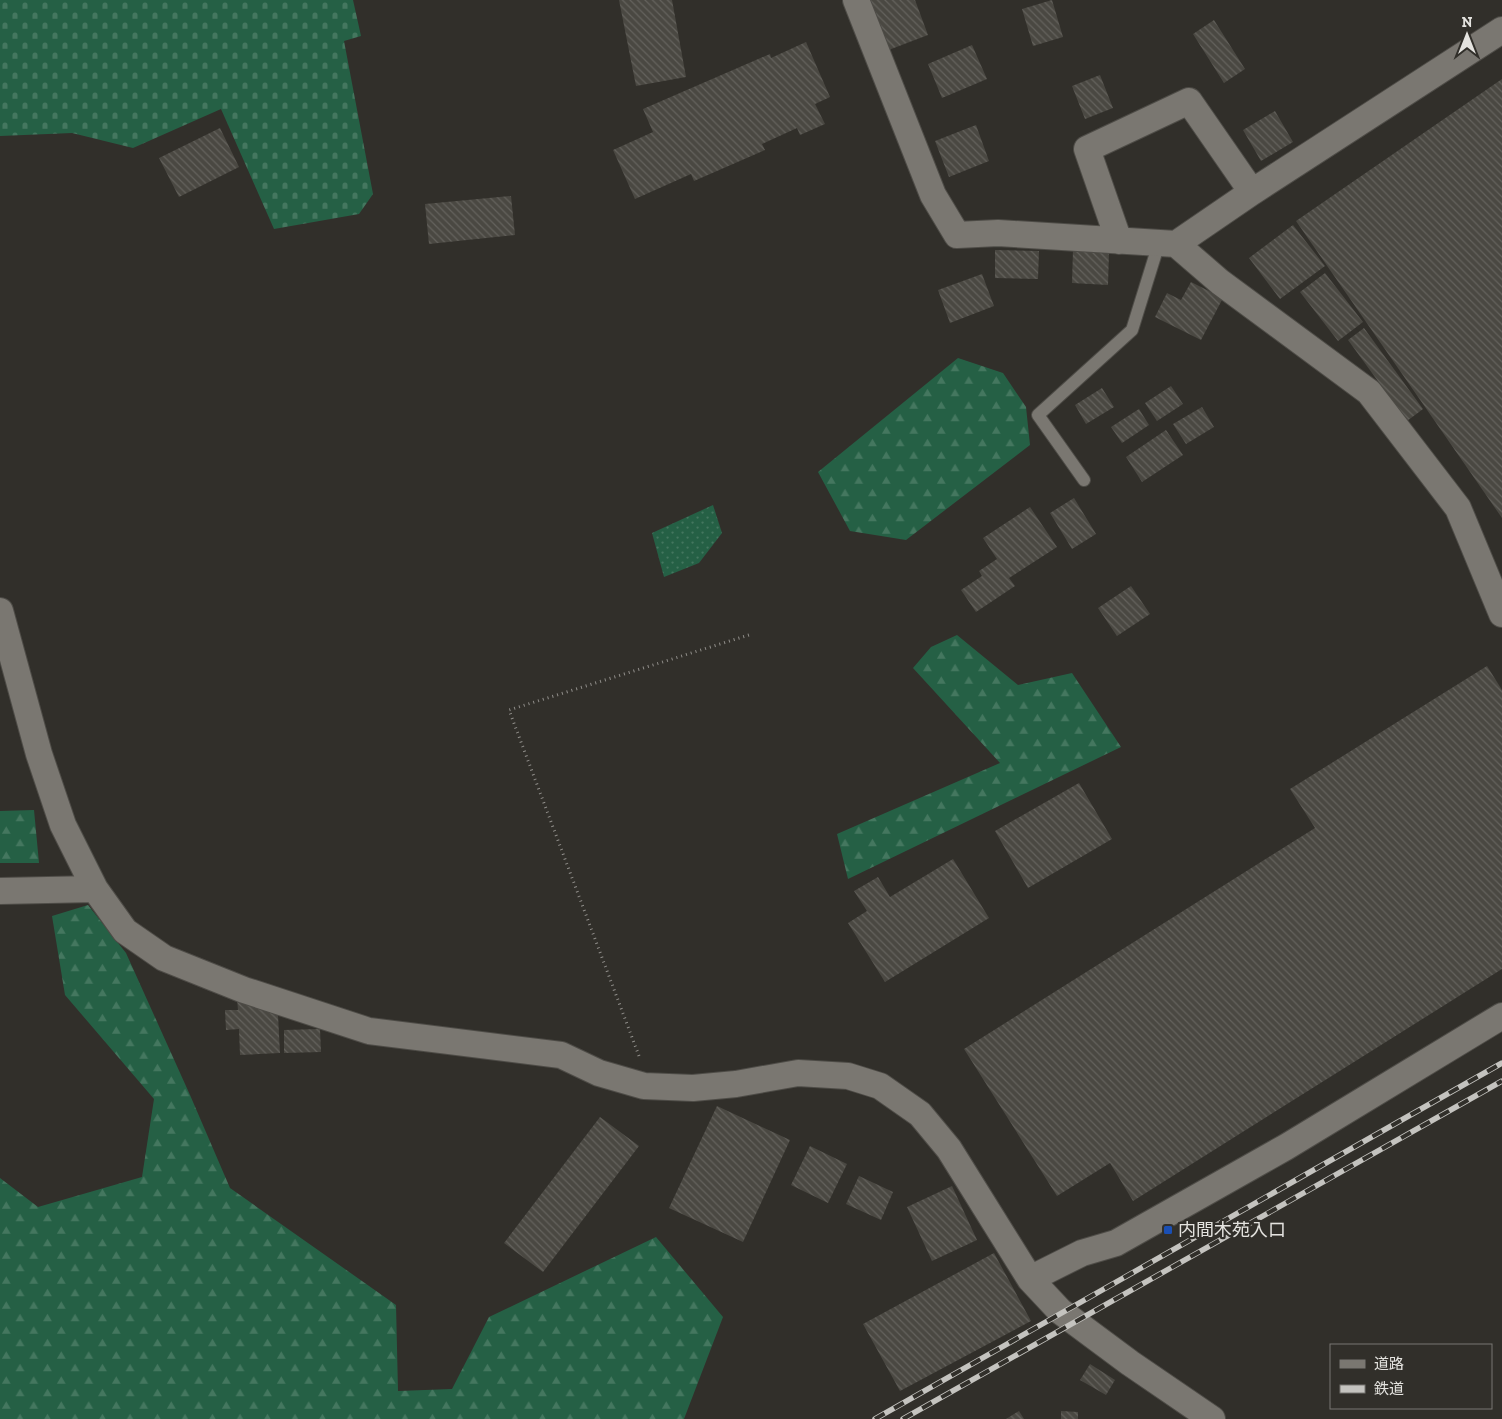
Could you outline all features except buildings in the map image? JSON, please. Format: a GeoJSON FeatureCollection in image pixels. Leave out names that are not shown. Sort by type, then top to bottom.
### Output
{"type":"FeatureCollection","features":[{"type":"Feature","properties":{"kind":"street"},"geometry":{"type":"LineString","coordinates":[[856,0],[932,195],[956,235],[998,233],[1167,244],[1369,392],[1458,508],[1502,614]]}},
{"type":"Feature","properties":{"kind":"street"},"geometry":{"type":"LineString","coordinates":[[1167,244],[1252,192],[1502,30]]}},
{"type":"Feature","properties":{"kind":"street"},"geometry":{"type":"LineString","coordinates":[[1119,241],[1087,149],[1189,101],[1252,192]]}},
{"type":"Feature","properties":{"kind":"street"},"geometry":{"type":"LineString","coordinates":[[0,611],[39,754],[63,825],[95,889],[126,930],[164,958],[244,990],[369,1031],[561,1055],[599,1073],[644,1086],[693,1088],[736,1084],[798,1073],[848,1076],[880,1086],[920,1114],[949,1149],[1030,1279],[1060,1311],[1130,1363],[1212,1419]]}},
{"type":"Feature","properties":{"kind":"street"},"geometry":{"type":"LineString","coordinates":[[0,891],[95,889]]}},
{"type":"Feature","properties":{"kind":"street"},"geometry":{"type":"LineString","coordinates":[[1030,1279],[1082,1253],[1116,1243],[1286,1147],[1502,1016]]}},
{"type":"Feature","properties":{"kind":"lane"},"geometry":{"type":"LineString","coordinates":[[1084,480],[1038,415],[1132,330],[1167,244]]}},
{"type":"Feature","properties":{"kind":"path"},"geometry":{"type":"LineString","coordinates":[[644,1086],[642,1065],[509,710],[752,634]]}},
{"type":"Feature","properties":{"kind":"green space"},"geometry":{"type":"Polygon","coordinates":[[[0,0],[353,0],[361,36],[344,41],[373,194],[359,214],[274,229],[221,109],[133,148],[72,133],[0,136],[0,0]]]}},
{"type":"Feature","properties":{"kind":"green space"},"geometry":{"type":"Polygon","coordinates":[[[958,358],[1003,373],[1026,407],[1030,445],[906,540],[850,531],[818,472],[958,358]]]}},
{"type":"Feature","properties":{"kind":"green space"},"geometry":{"type":"Polygon","coordinates":[[[713,505],[722,533],[699,563],[664,577],[652,533],[713,505]]]}},
{"type":"Feature","properties":{"kind":"green space"},"geometry":{"type":"Polygon","coordinates":[[[957,635],[1018,685],[1072,673],[1121,747],[848,879],[837,834],[1000,763],[913,668],[931,647],[957,635]]]}},
{"type":"Feature","properties":{"kind":"green space"},"geometry":{"type":"Polygon","coordinates":[[[34,810],[39,863],[0,863],[0,811],[34,810]]]}},
{"type":"Feature","properties":{"kind":"green space"},"geometry":{"type":"Polygon","coordinates":[[[88,905],[126,953],[230,1188],[396,1305],[398,1391],[452,1389],[489,1317],[656,1237],[723,1317],[684,1419],[0,1419],[0,1178],[38,1207],[142,1177],[154,1099],[65,995],[52,916],[88,905]]]}},
{"type":"Feature","properties":{"kind":"railway"},"geometry":{"type":"LineString","coordinates":[[875,1419],[1502,1063]]}},
{"type":"Feature","properties":{"kind":"railway"},"geometry":{"type":"LineString","coordinates":[[903,1419],[1502,1081]]}},
{"type":"Feature","properties":{"kind":"place","name":"内間木苑入口"},"geometry":{"type":"Point","coordinates":[1168,1230]}}]}
